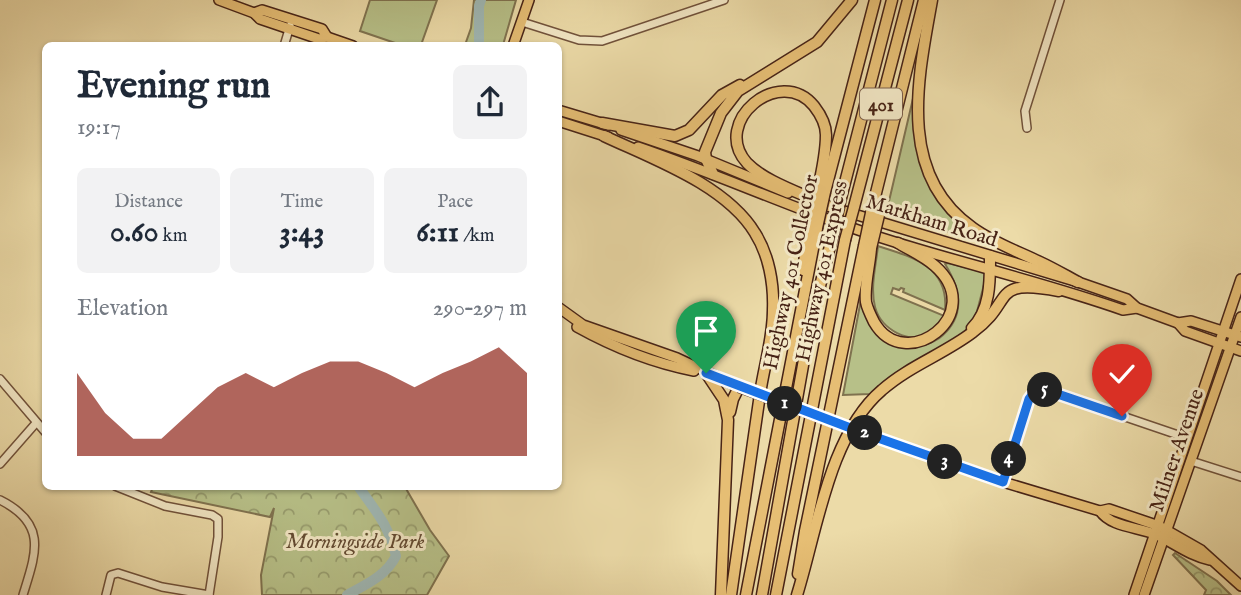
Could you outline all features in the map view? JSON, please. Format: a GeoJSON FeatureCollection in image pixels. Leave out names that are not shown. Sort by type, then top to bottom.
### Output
{"type":"FeatureCollection","features":[{"type":"Feature","properties":{"kind":"highway"},"geometry":{"type":"LineString","coordinates":[[713,173],[705,152],[721,113],[738,91],[817,42],[852,0]]}},
{"type":"Feature","properties":{"kind":"highway","name":"Highway 401 Collector"},"geometry":{"type":"LineString","coordinates":[[746,595],[813,227],[875,0]]}},
{"type":"Feature","properties":{"kind":"highway","name":"Highway 401 Express"},"geometry":{"type":"LineString","coordinates":[[762,595],[810,326],[892,0]]}},
{"type":"Feature","properties":{"kind":"highway","name":"Highway 401 Express"},"geometry":{"type":"LineString","coordinates":[[776,595],[845,240],[908,0]]}},
{"type":"Feature","properties":{"kind":"highway","name":"401"},"geometry":{"type":"LineString","coordinates":[[867,247],[879,184],[924,0]]}},
{"type":"Feature","properties":{"kind":"highway"},"geometry":{"type":"LineString","coordinates":[[932,0],[919,73],[918,101],[918,124],[929,175],[953,214],[973,229],[995,243],[1041,262],[1078,282]]}},
{"type":"Feature","properties":{"kind":"highway"},"geometry":{"type":"LineString","coordinates":[[603,123],[675,136],[689,130],[722,95],[769,72]]}},
{"type":"Feature","properties":{"kind":"highway"},"geometry":{"type":"LineString","coordinates":[[822,190],[826,133],[822,116],[811,102],[795,93],[775,92],[755,101],[742,116],[737,131],[743,157],[759,174],[828,206]]}},
{"type":"Feature","properties":{"kind":"highway"},"geometry":{"type":"LineString","coordinates":[[604,136],[682,174],[718,195],[754,232],[766,255],[774,306],[773,331],[762,382],[731,595]]}},
{"type":"Feature","properties":{"kind":"highway"},"geometry":{"type":"LineString","coordinates":[[867,247],[866,302],[876,325],[894,340],[922,341],[935,335],[947,322],[954,300],[949,284],[936,267],[898,243]]}},
{"type":"Feature","properties":{"kind":"highway"},"geometry":{"type":"LineString","coordinates":[[796,595],[805,531],[867,247]]}},
{"type":"Feature","properties":{"kind":"highway"},"geometry":{"type":"LineString","coordinates":[[957,342],[976,323],[984,309],[989,284],[990,256]]}},
{"type":"Feature","properties":{"kind":"highway"},"geometry":{"type":"LineString","coordinates":[[796,595],[831,474],[842,443],[860,413],[881,390],[984,323],[1009,290],[1018,286],[1030,286],[1059,291]]}},
{"type":"Feature","properties":{"kind":"highway"},"geometry":{"type":"LineString","coordinates":[[706,373],[724,400],[728,420]]}},
{"type":"Feature","properties":{"kind":"highway"},"geometry":{"type":"LineString","coordinates":[[721,595],[728,420],[733,398],[739,387]]}},
{"type":"Feature","properties":{"kind":"main road"},"geometry":{"type":"LineString","coordinates":[[219,0],[254,13],[260,19],[290,24],[319,39],[327,37],[341,42]]}},
{"type":"Feature","properties":{"kind":"main road"},"geometry":{"type":"LineString","coordinates":[[514,42],[529,0]]}},
{"type":"Feature","properties":{"kind":"main road","name":"Markham Road"},"geometry":{"type":"LineString","coordinates":[[562,111],[706,159],[828,206],[1127,299],[1137,307],[1178,323],[1185,331],[1241,351]]}},
{"type":"Feature","properties":{"kind":"main road","name":"Markham Road"},"geometry":{"type":"LineString","coordinates":[[562,122],[713,173],[799,210],[898,243],[990,268],[1123,310],[1137,307]]}},
{"type":"Feature","properties":{"kind":"main road","name":"Milner Avenue"},"geometry":{"type":"LineString","coordinates":[[1144,595],[1187,438],[1241,279]]}},
{"type":"Feature","properties":{"kind":"main road"},"geometry":{"type":"LineString","coordinates":[[562,310],[582,328],[677,358],[739,387],[1003,482],[1100,511],[1105,518],[1161,532],[1197,557],[1210,560],[1241,586]]}},
{"type":"Feature","properties":{"kind":"main road"},"geometry":{"type":"LineString","coordinates":[[562,315],[594,337],[630,352],[675,367],[706,373]]}},
{"type":"Feature","properties":{"kind":"main road","name":"Milner Avenue"},"geometry":{"type":"LineString","coordinates":[[1134,595],[1191,461],[1231,347],[1238,336],[1241,317]]}},
{"type":"Feature","properties":{"kind":"main road","name":"Markham Road"},"geometry":{"type":"LineString","coordinates":[[1178,323],[1191,321],[1238,336]]}},
{"type":"Feature","properties":{"kind":"main road"},"geometry":{"type":"LineString","coordinates":[[630,352],[638,345]]}},
{"type":"Feature","properties":{"kind":"street"},"geometry":{"type":"LineString","coordinates":[[522,22],[579,40],[602,41],[724,0]]}},
{"type":"Feature","properties":{"kind":"street"},"geometry":{"type":"LineString","coordinates":[[1027,128],[1025,111],[1060,0]]}},
{"type":"Feature","properties":{"kind":"street"},"geometry":{"type":"LineString","coordinates":[[285,42],[290,24]]}},
{"type":"Feature","properties":{"kind":"street"},"geometry":{"type":"LineString","coordinates":[[0,379],[42,429]]}},
{"type":"Feature","properties":{"kind":"street"},"geometry":{"type":"LineString","coordinates":[[1003,482],[1029,399],[1036,390],[1043,389],[1187,438]]}},
{"type":"Feature","properties":{"kind":"street"},"geometry":{"type":"LineString","coordinates":[[0,464],[36,423]]}},
{"type":"Feature","properties":{"kind":"street"},"geometry":{"type":"LineString","coordinates":[[1191,461],[1241,477]]}},
{"type":"Feature","properties":{"kind":"street"},"geometry":{"type":"LineString","coordinates":[[106,595],[111,575],[118,573],[162,587],[209,595],[218,537],[218,519],[212,515],[150,502],[124,490]]}},
{"type":"Feature","properties":{"kind":"street"},"geometry":{"type":"LineString","coordinates":[[0,500],[19,512],[33,531],[35,554],[23,595]]}},
{"type":"Feature","properties":{"kind":"green space"},"geometry":{"type":"Polygon","coordinates":[[[370,0],[437,0],[422,42],[392,42],[360,31],[370,0]]]}},
{"type":"Feature","properties":{"kind":"green space"},"geometry":{"type":"Polygon","coordinates":[[[474,0],[516,0],[504,42],[466,42],[471,28],[474,0]]]}},
{"type":"Feature","properties":{"kind":"green space"},"geometry":{"type":"Polygon","coordinates":[[[915,90],[916,133],[937,197],[995,245],[886,214],[915,90]]]}},
{"type":"Feature","properties":{"kind":"green space"},"geometry":{"type":"Polygon","coordinates":[[[878,246],[916,260],[935,274],[941,283],[945,295],[945,310],[903,292],[904,289],[901,288],[893,288],[891,294],[947,317],[932,333],[914,338],[905,336],[890,328],[878,315],[873,292],[878,246]]]}},
{"type":"Feature","properties":{"kind":"green space"},"geometry":{"type":"Polygon","coordinates":[[[945,264],[987,273],[974,323],[957,338],[870,394],[843,395],[862,294],[880,333],[914,344],[929,344],[941,337],[950,327],[958,310],[957,291],[945,264]]]}},
{"type":"Feature","properties":{"kind":"green space","name":"Morningside Park"},"geometry":{"type":"Polygon","coordinates":[[[407,490],[449,556],[427,595],[262,595],[261,575],[274,508],[270,517],[151,492],[407,490]]]}},
{"type":"Feature","properties":{"kind":"green space"},"geometry":{"type":"Polygon","coordinates":[[[1175,553],[1217,581],[1231,595],[1204,595],[1206,590],[1173,555],[1175,553]]]}},
{"type":"Feature","properties":{"kind":"waterway"},"geometry":{"type":"LineString","coordinates":[[479,42],[481,0]]}},
{"type":"Feature","properties":{"kind":"waterway"},"geometry":{"type":"LineString","coordinates":[[347,595],[381,574],[396,556],[385,527],[361,490]]}},
{"type":"Feature","properties":{"kind":"route"},"geometry":{"type":"LineString","coordinates":[[706,373],[1003,482],[1029,399],[1036,390],[1043,389],[1122,416]]}}]}
